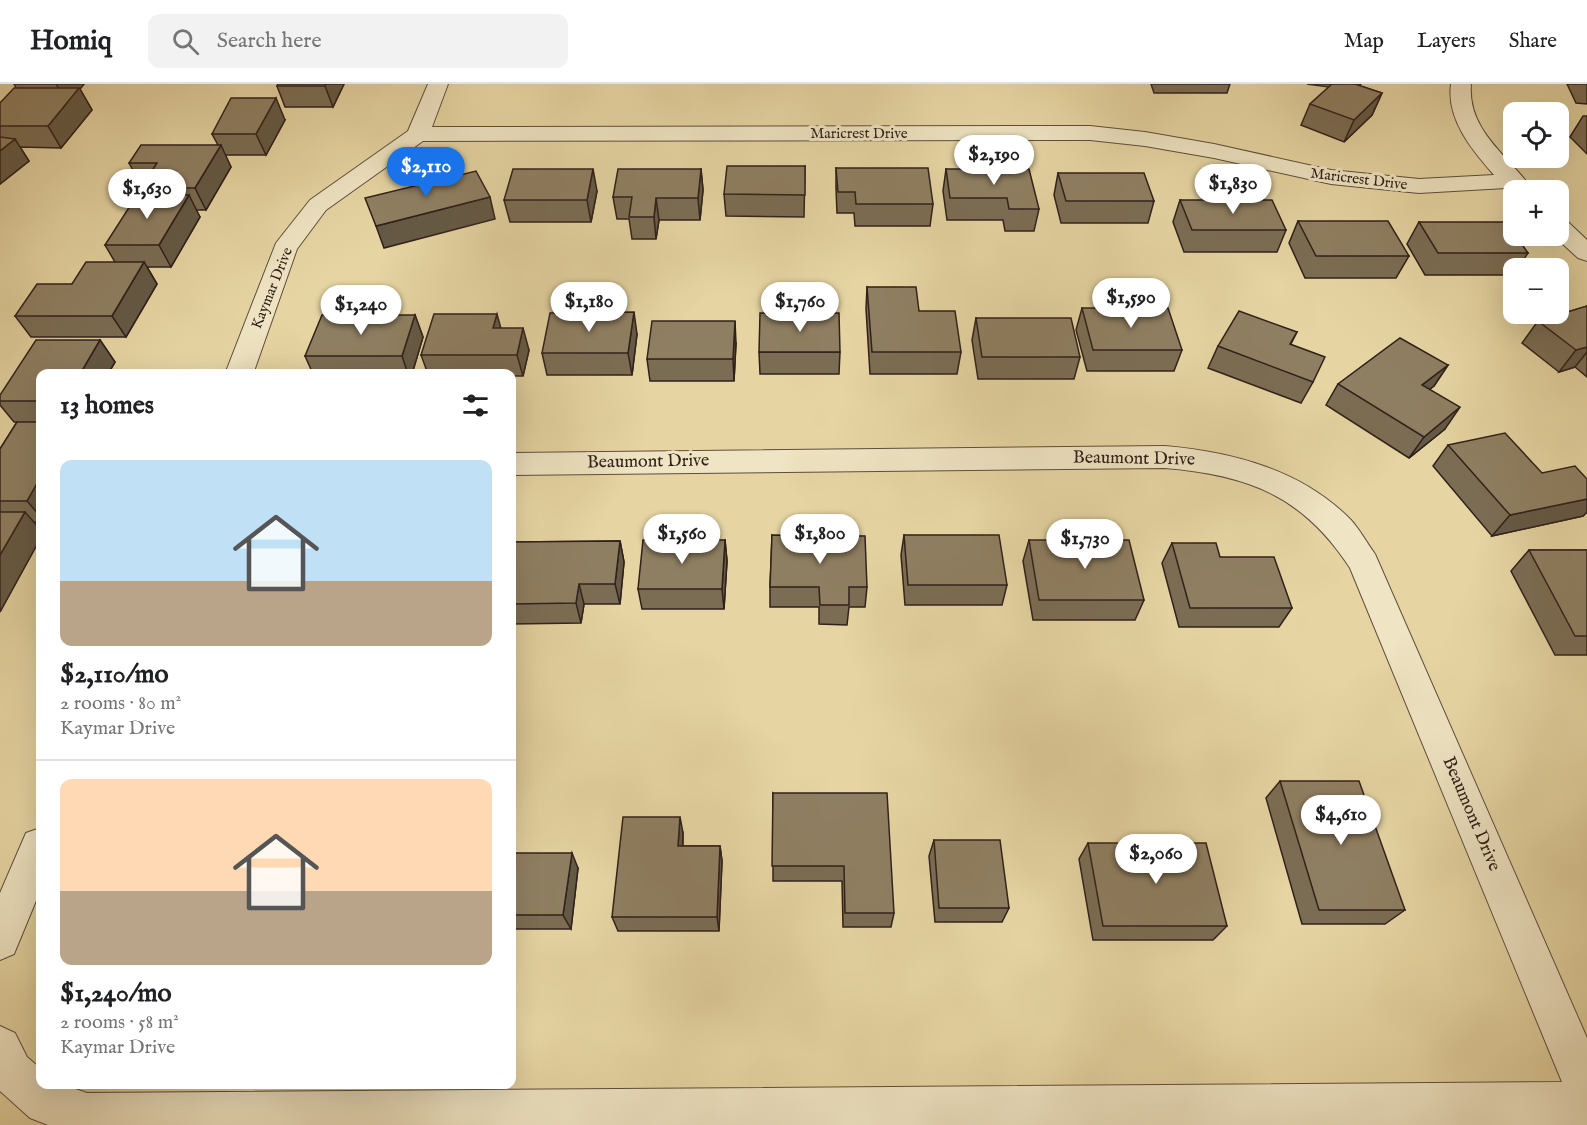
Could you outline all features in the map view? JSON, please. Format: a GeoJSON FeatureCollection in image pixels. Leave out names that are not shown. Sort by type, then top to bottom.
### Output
{"type":"FeatureCollection","features":[{"type":"Feature","properties":{"kind":"street"},"geometry":{"type":"LineString","coordinates":[[418,134],[438,84]]}},
{"type":"Feature","properties":{"kind":"street"},"geometry":{"type":"LineString","coordinates":[[1461,84],[1458,92],[1461,112],[1471,129],[1511,180]]}},
{"type":"Feature","properties":{"kind":"street","name":"Maricrest Drive"},"geometry":{"type":"LineString","coordinates":[[418,134],[1090,133],[1145,139],[1214,151],[1287,170],[1331,177],[1419,186],[1503,186]]}},
{"type":"Feature","properties":{"kind":"street","name":"Kaymar Drive"},"geometry":{"type":"LineString","coordinates":[[241,369],[285,248],[300,226],[318,205],[418,134]]}},
{"type":"Feature","properties":{"kind":"street"},"geometry":{"type":"LineString","coordinates":[[1569,236],[1587,253]]}},
{"type":"Feature","properties":{"kind":"street","name":"Beaumont Drive"},"geometry":{"type":"LineString","coordinates":[[516,464],[1165,457],[1203,459],[1240,468],[1277,483],[1311,504],[1340,529],[1364,563],[1587,1089]]}},
{"type":"Feature","properties":{"kind":"street"},"geometry":{"type":"LineString","coordinates":[[0,940],[36,855]]}},
{"type":"Feature","properties":{"kind":"street"},"geometry":{"type":"LineString","coordinates":[[0,1048],[12,1072],[46,1102],[87,1115],[1587,1104]]}},
{"type":"Feature","properties":{"kind":"building"},"geometry":{"type":"Polygon","coordinates":[[[278,84],[326,84],[325,86],[277,86],[278,84]]]}},
{"type":"Feature","properties":{"kind":"building"},"geometry":{"type":"Polygon","coordinates":[[[1332,84],[1355,84],[1382,93],[1354,120],[1310,104],[1332,84]]]}},
{"type":"Feature","properties":{"kind":"building"},"geometry":{"type":"Polygon","coordinates":[[[14,88],[79,88],[48,126],[0,126],[0,103],[14,88]]]}},
{"type":"Feature","properties":{"kind":"building"},"geometry":{"type":"Polygon","coordinates":[[[231,98],[276,98],[256,134],[212,134],[231,98]]]}},
{"type":"Feature","properties":{"kind":"building"},"geometry":{"type":"Polygon","coordinates":[[[0,137],[15,139],[0,151],[0,137]]]}},
{"type":"Feature","properties":{"kind":"building"},"geometry":{"type":"Polygon","coordinates":[[[141,145],[221,145],[195,188],[141,188],[157,163],[129,163],[141,145]]]}},
{"type":"Feature","properties":{"kind":"building"},"geometry":{"type":"Polygon","coordinates":[[[727,166],[805,166],[805,195],[724,194],[727,166]]]}},
{"type":"Feature","properties":{"kind":"building"},"geometry":{"type":"Polygon","coordinates":[[[836,168],[928,168],[933,204],[856,204],[855,192],[838,192],[836,168]]]}},
{"type":"Feature","properties":{"kind":"building"},"geometry":{"type":"Polygon","coordinates":[[[513,169],[593,169],[587,200],[504,200],[513,169]]]}},
{"type":"Feature","properties":{"kind":"building"},"geometry":{"type":"Polygon","coordinates":[[[618,169],[701,169],[698,198],[656,198],[654,217],[629,217],[632,197],[613,197],[618,169]]]}},
{"type":"Feature","properties":{"kind":"building"},"geometry":{"type":"Polygon","coordinates":[[[946,169],[1029,169],[1039,209],[1009,209],[1007,198],[950,198],[946,169]]]}},
{"type":"Feature","properties":{"kind":"building"},"geometry":{"type":"Polygon","coordinates":[[[476,171],[490,197],[376,226],[365,198],[476,171]]]}},
{"type":"Feature","properties":{"kind":"building"},"geometry":{"type":"Polygon","coordinates":[[[1058,173],[1144,173],[1154,201],[1066,201],[1058,173]]]}},
{"type":"Feature","properties":{"kind":"building"},"geometry":{"type":"Polygon","coordinates":[[[137,195],[189,195],[159,245],[105,245],[137,195]]]}},
{"type":"Feature","properties":{"kind":"building"},"geometry":{"type":"Polygon","coordinates":[[[1180,200],[1272,200],[1286,230],[1192,230],[1180,200]]]}},
{"type":"Feature","properties":{"kind":"building"},"geometry":{"type":"Polygon","coordinates":[[[1298,221],[1388,221],[1409,256],[1316,256],[1298,221]]]}},
{"type":"Feature","properties":{"kind":"building"},"geometry":{"type":"Polygon","coordinates":[[[1419,222],[1503,222],[1503,246],[1523,246],[1528,253],[1438,253],[1419,222]]]}},
{"type":"Feature","properties":{"kind":"building"},"geometry":{"type":"Polygon","coordinates":[[[86,262],[144,262],[112,316],[15,316],[37,284],[72,284],[86,262]]]}},
{"type":"Feature","properties":{"kind":"building"},"geometry":{"type":"Polygon","coordinates":[[[867,287],[916,287],[919,311],[955,311],[961,352],[872,352],[867,287]]]}},
{"type":"Feature","properties":{"kind":"building"},"geometry":{"type":"Polygon","coordinates":[[[1587,306],[1587,347],[1576,350],[1542,324],[1569,324],[1569,312],[1587,306]]]}},
{"type":"Feature","properties":{"kind":"building"},"geometry":{"type":"Polygon","coordinates":[[[1082,308],[1168,308],[1182,350],[1093,350],[1082,308]]]}},
{"type":"Feature","properties":{"kind":"building"},"geometry":{"type":"Polygon","coordinates":[[[1239,311],[1297,332],[1290,344],[1325,357],[1313,382],[1218,346],[1239,311]]]}},
{"type":"Feature","properties":{"kind":"building"},"geometry":{"type":"Polygon","coordinates":[[[634,312],[628,353],[542,353],[550,313],[634,312]]]}},
{"type":"Feature","properties":{"kind":"building"},"geometry":{"type":"Polygon","coordinates":[[[760,313],[839,313],[840,352],[759,352],[760,313]]]}},
{"type":"Feature","properties":{"kind":"building"},"geometry":{"type":"Polygon","coordinates":[[[434,314],[497,314],[493,328],[523,328],[517,355],[421,355],[434,314]]]}},
{"type":"Feature","properties":{"kind":"building"},"geometry":{"type":"Polygon","coordinates":[[[322,315],[415,315],[402,356],[305,356],[322,315]]]}},
{"type":"Feature","properties":{"kind":"building"},"geometry":{"type":"Polygon","coordinates":[[[976,318],[1071,318],[1080,357],[982,357],[976,318]]]}},
{"type":"Feature","properties":{"kind":"building"},"geometry":{"type":"Polygon","coordinates":[[[652,321],[735,321],[733,359],[647,359],[652,321]]]}},
{"type":"Feature","properties":{"kind":"building"},"geometry":{"type":"Polygon","coordinates":[[[1400,338],[1448,365],[1422,385],[1460,407],[1424,437],[1338,384],[1400,338]]]}},
{"type":"Feature","properties":{"kind":"building"},"geometry":{"type":"Polygon","coordinates":[[[36,340],[100,340],[83,369],[36,369],[36,401],[0,401],[0,395],[36,340]]]}},
{"type":"Feature","properties":{"kind":"building"},"geometry":{"type":"Polygon","coordinates":[[[17,422],[36,422],[36,485],[27,501],[0,501],[0,449],[17,422]]]}},
{"type":"Feature","properties":{"kind":"building"},"geometry":{"type":"Polygon","coordinates":[[[1505,433],[1542,473],[1575,466],[1587,479],[1587,499],[1510,515],[1448,445],[1505,433]]]}},
{"type":"Feature","properties":{"kind":"building"},"geometry":{"type":"Polygon","coordinates":[[[0,512],[25,512],[0,555],[0,512]]]}},
{"type":"Feature","properties":{"kind":"building"},"geometry":{"type":"Polygon","coordinates":[[[772,535],[865,536],[867,587],[849,587],[849,605],[820,605],[819,587],[770,587],[772,535]]]}},
{"type":"Feature","properties":{"kind":"building"},"geometry":{"type":"Polygon","coordinates":[[[904,535],[999,535],[1007,585],[908,585],[904,535]]]}},
{"type":"Feature","properties":{"kind":"building"},"geometry":{"type":"Polygon","coordinates":[[[643,540],[725,540],[722,589],[638,589],[643,540]]]}},
{"type":"Feature","properties":{"kind":"building"},"geometry":{"type":"Polygon","coordinates":[[[1029,540],[1129,540],[1144,600],[1039,600],[1029,540]]]}},
{"type":"Feature","properties":{"kind":"building"},"geometry":{"type":"Polygon","coordinates":[[[620,541],[615,584],[579,584],[576,603],[516,604],[516,542],[620,541]]]}},
{"type":"Feature","properties":{"kind":"building"},"geometry":{"type":"Polygon","coordinates":[[[1172,543],[1216,543],[1220,557],[1274,557],[1292,608],[1190,608],[1172,543]]]}},
{"type":"Feature","properties":{"kind":"building"},"geometry":{"type":"Polygon","coordinates":[[[1529,550],[1587,550],[1587,636],[1575,636],[1529,550]]]}},
{"type":"Feature","properties":{"kind":"building"},"geometry":{"type":"Polygon","coordinates":[[[1280,781],[1359,781],[1405,910],[1319,910],[1280,781]]]}},
{"type":"Feature","properties":{"kind":"building"},"geometry":{"type":"Polygon","coordinates":[[[773,793],[887,793],[894,913],[845,913],[844,866],[772,866],[773,793]]]}},
{"type":"Feature","properties":{"kind":"building"},"geometry":{"type":"Polygon","coordinates":[[[623,817],[680,817],[678,846],[720,846],[717,917],[612,917],[623,817]]]}},
{"type":"Feature","properties":{"kind":"building"},"geometry":{"type":"Polygon","coordinates":[[[934,840],[1000,840],[1009,908],[939,908],[934,840]]]}},
{"type":"Feature","properties":{"kind":"building"},"geometry":{"type":"Polygon","coordinates":[[[1088,843],[1206,843],[1227,926],[1103,926],[1088,843]]]}},
{"type":"Feature","properties":{"kind":"building"},"geometry":{"type":"Polygon","coordinates":[[[516,853],[572,853],[563,915],[516,915],[516,853]]]}}]}
